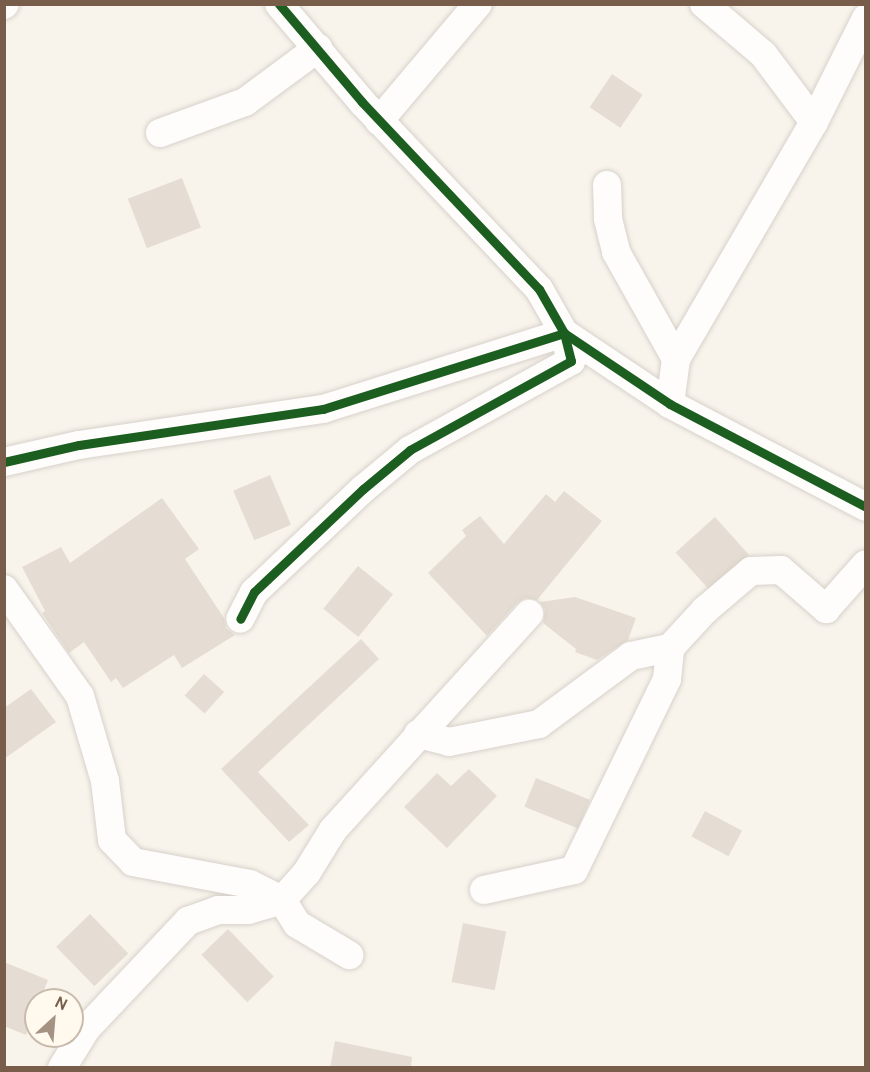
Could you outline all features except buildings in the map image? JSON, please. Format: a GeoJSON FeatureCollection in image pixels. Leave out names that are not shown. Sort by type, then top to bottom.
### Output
{"type":"FeatureCollection","features":[{"type":"Feature","properties":{"kind":"street"},"geometry":{"type":"LineString","coordinates":[[240,619],[254,592],[363,489],[410,450],[571,361],[564,333],[539,289],[379,121],[279,4]]}},
{"type":"Feature","properties":{"kind":"street"},"geometry":{"type":"LineString","coordinates":[[379,121],[478,4]]}},
{"type":"Feature","properties":{"kind":"street"},"geometry":{"type":"LineString","coordinates":[[704,4],[763,54],[814,122]]}},
{"type":"Feature","properties":{"kind":"street"},"geometry":{"type":"LineString","coordinates":[[670,404],[676,360],[814,122],[866,18]]}},
{"type":"Feature","properties":{"kind":"street"},"geometry":{"type":"LineString","coordinates":[[160,134],[245,102],[318,48]]}},
{"type":"Feature","properties":{"kind":"street"},"geometry":{"type":"LineString","coordinates":[[607,185],[608,219],[616,252],[676,360]]}},
{"type":"Feature","properties":{"kind":"street"},"geometry":{"type":"LineString","coordinates":[[564,333],[670,404],[866,507]]}},
{"type":"Feature","properties":{"kind":"street"},"geometry":{"type":"LineString","coordinates":[[4,462],[79,445],[323,409],[564,333]]}},
{"type":"Feature","properties":{"kind":"street"},"geometry":{"type":"LineString","coordinates":[[418,734],[448,742],[539,724],[631,656],[670,648],[705,610],[751,571],[782,570],[826,609],[866,564]]}},
{"type":"Feature","properties":{"kind":"street"},"geometry":{"type":"LineString","coordinates":[[4,590],[80,696],[105,781],[112,840],[133,862],[250,884],[282,900],[297,924],[349,955]]}},
{"type":"Feature","properties":{"kind":"street"},"geometry":{"type":"LineString","coordinates":[[62,1068],[86,1029],[188,921],[218,910],[248,910],[282,900],[307,872],[333,830],[529,614]]}},
{"type":"Feature","properties":{"kind":"street"},"geometry":{"type":"LineString","coordinates":[[484,890],[574,870],[667,679],[670,648]]}},
{"type":"Feature","properties":{"kind":"cycle path"},"geometry":{"type":"LineString","coordinates":[[279,4],[362,102],[539,289],[564,333],[670,404],[866,507]]}},
{"type":"Feature","properties":{"kind":"cycle path"},"geometry":{"type":"LineString","coordinates":[[4,462],[79,445],[323,409],[564,333],[571,361],[410,450],[363,489],[254,592],[240,619]]}}]}
